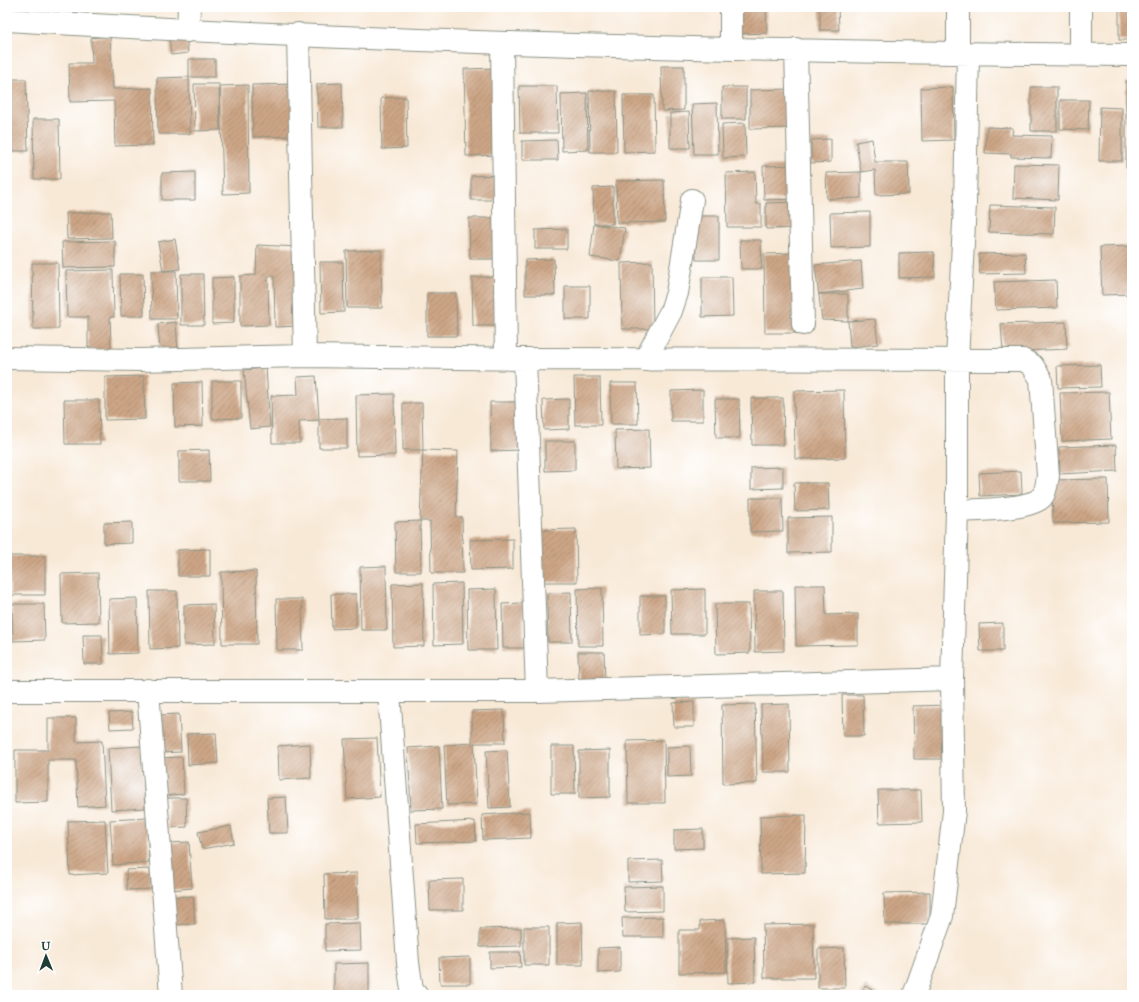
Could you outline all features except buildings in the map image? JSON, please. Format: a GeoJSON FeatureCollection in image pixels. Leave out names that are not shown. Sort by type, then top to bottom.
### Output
{"type":"FeatureCollection","features":[{"type":"Feature","properties":{"kind":"street"},"geometry":{"type":"LineString","coordinates":[[188,7],[188,31]]}},
{"type":"Feature","properties":{"kind":"street"},"geometry":{"type":"LineString","coordinates":[[731,7],[731,48]]}},
{"type":"Feature","properties":{"kind":"street"},"geometry":{"type":"LineString","coordinates":[[914,995],[942,916],[954,811],[952,679],[957,511],[957,360],[965,204],[963,53],[958,7]]}},
{"type":"Feature","properties":{"kind":"street"},"geometry":{"type":"LineString","coordinates":[[1081,7],[1081,54]]}},
{"type":"Feature","properties":{"kind":"street"},"geometry":{"type":"LineString","coordinates":[[7,20],[188,31],[298,34],[502,43],[963,53],[1132,55]]}},
{"type":"Feature","properties":{"kind":"street"},"geometry":{"type":"LineString","coordinates":[[298,34],[305,356]]}},
{"type":"Feature","properties":{"kind":"street"},"geometry":{"type":"LineString","coordinates":[[502,43],[516,359],[537,691]]}},
{"type":"Feature","properties":{"kind":"street"},"geometry":{"type":"LineString","coordinates":[[796,49],[803,324]]}},
{"type":"Feature","properties":{"kind":"street"},"geometry":{"type":"LineString","coordinates":[[645,360],[671,311],[677,293],[692,200]]}},
{"type":"Feature","properties":{"kind":"street"},"geometry":{"type":"LineString","coordinates":[[7,358],[140,360],[305,356],[645,360],[1016,359],[1032,365],[1041,379],[1048,476],[1042,496],[1036,500],[1012,508],[957,511]]}},
{"type":"Feature","properties":{"kind":"street"},"geometry":{"type":"LineString","coordinates":[[7,691],[537,691],[952,679]]}},
{"type":"Feature","properties":{"kind":"street"},"geometry":{"type":"LineString","coordinates":[[148,690],[171,995]]}},
{"type":"Feature","properties":{"kind":"street"},"geometry":{"type":"LineString","coordinates":[[389,692],[408,963],[412,989],[417,995]]}}]}
